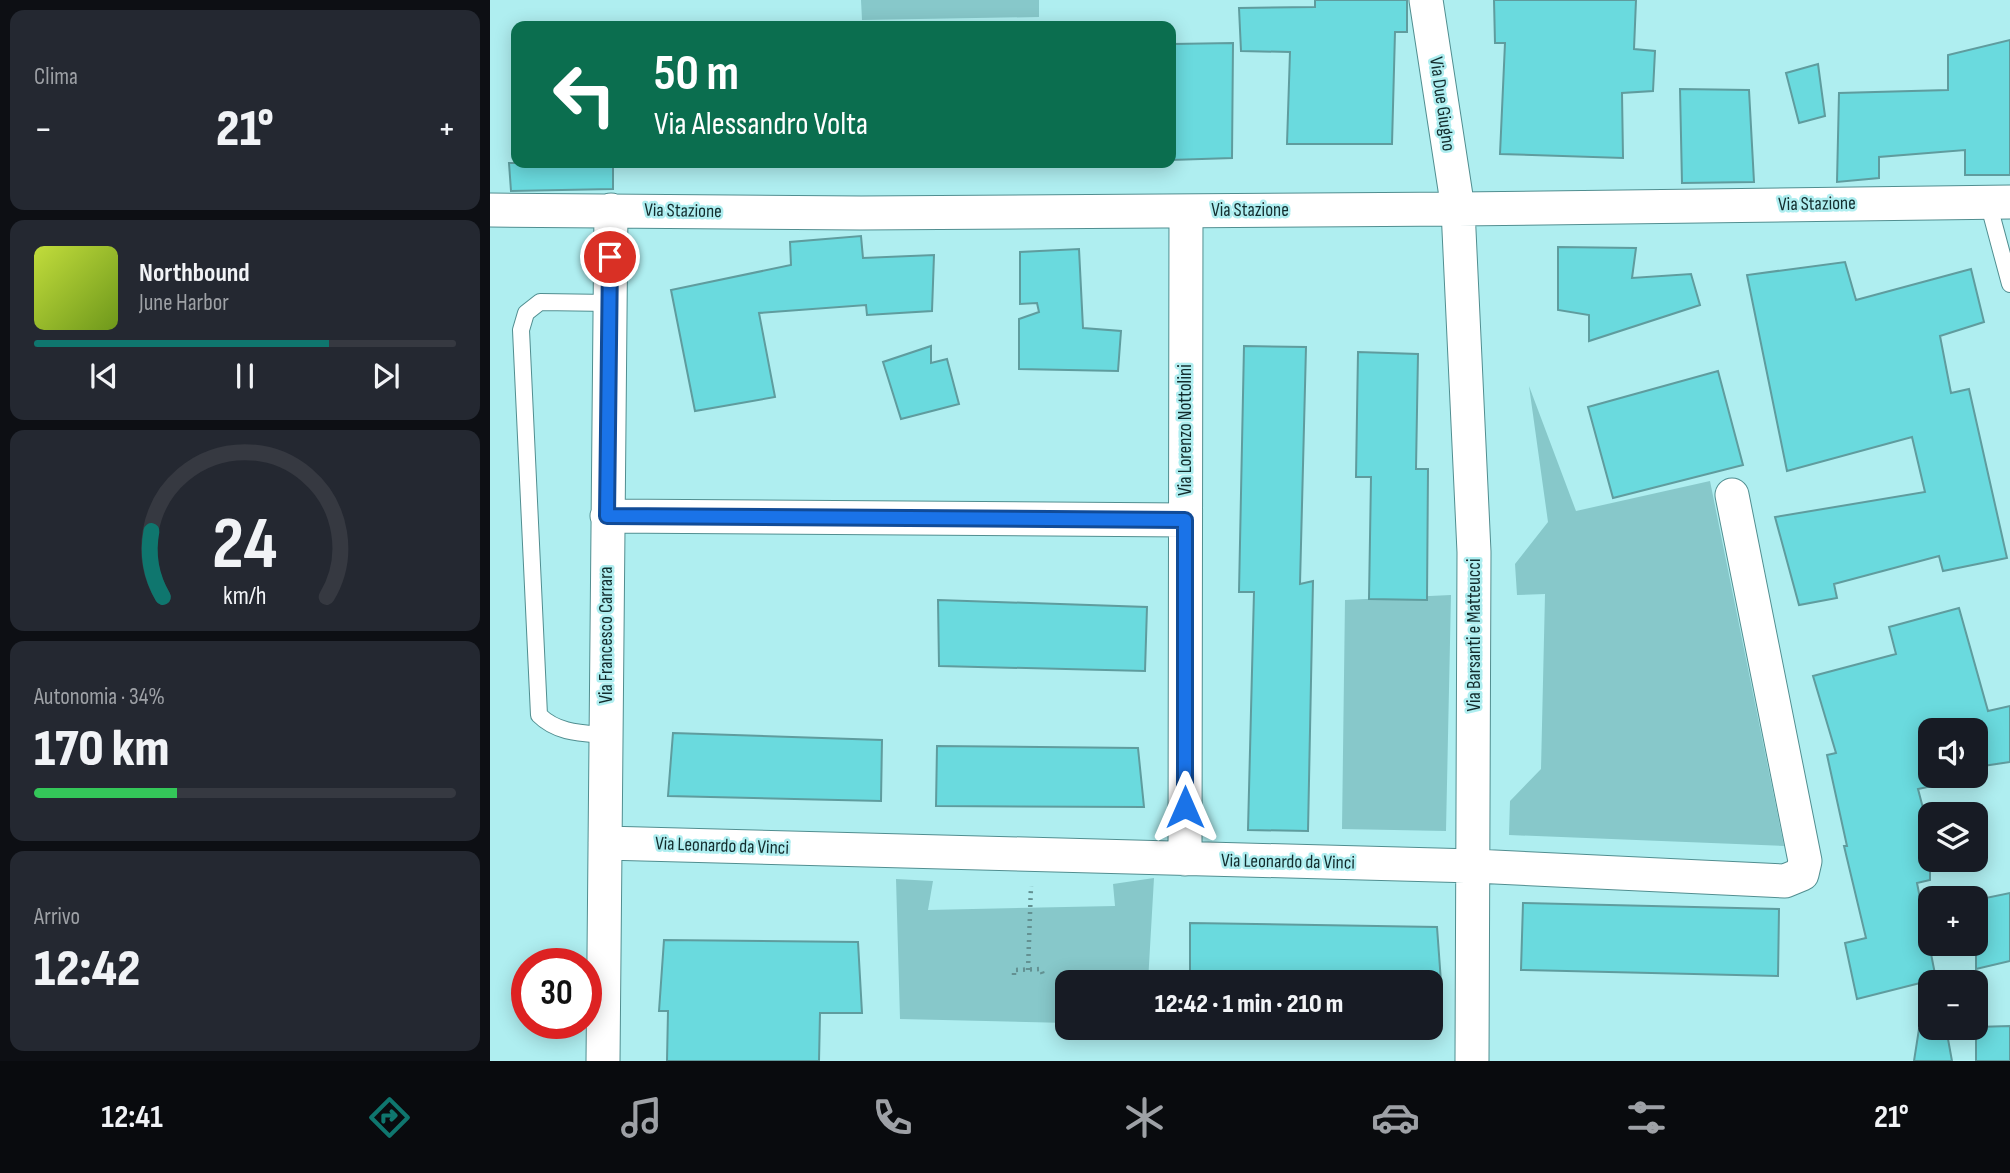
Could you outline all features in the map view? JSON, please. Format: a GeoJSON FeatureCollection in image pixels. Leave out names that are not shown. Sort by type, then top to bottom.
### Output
{"type":"FeatureCollection","features":[{"type":"Feature","properties":{"kind":"street","name":"Via Due Giugno"},"geometry":{"type":"LineString","coordinates":[[1426,0],[1458,209]]}},
{"type":"Feature","properties":{"kind":"street","name":"Via Stazione"},"geometry":{"type":"LineString","coordinates":[[490,210],[861,213],[1999,202]]}},
{"type":"Feature","properties":{"kind":"street","name":"Via Barsanti e Matteucci"},"geometry":{"type":"LineString","coordinates":[[1458,209],[1474,552],[1472,1061]]}},
{"type":"Feature","properties":{"kind":"street","name":"Via Francesco Carrara"},"geometry":{"type":"LineString","coordinates":[[603,1061],[611,210]]}},
{"type":"Feature","properties":{"kind":"street","name":"Via Lorenzo Nottolini"},"geometry":{"type":"LineString","coordinates":[[1185,859],[1186,211]]}},
{"type":"Feature","properties":{"kind":"street","name":"Via Leonardo da Vinci"},"geometry":{"type":"LineString","coordinates":[[605,843],[1474,866],[1785,881],[1802,874],[1805,861],[1732,495]]}},
{"type":"Feature","properties":{"kind":"street"},"geometry":{"type":"LineString","coordinates":[[607,516],[1185,520]]}},
{"type":"Feature","properties":{"kind":"lane"},"geometry":{"type":"LineString","coordinates":[[1999,202],[2010,284]]}},
{"type":"Feature","properties":{"kind":"lane"},"geometry":{"type":"LineString","coordinates":[[605,735],[568,731],[548,724],[539,715],[521,330],[526,313],[540,302],[610,303]]}},
{"type":"Feature","properties":{"kind":"path"},"geometry":{"type":"LineString","coordinates":[[1028,970],[1030,908]]}},
{"type":"Feature","properties":{"kind":"path"},"geometry":{"type":"LineString","coordinates":[[1014,975],[1014,970],[1041,970],[1043,975]]}},
{"type":"Feature","properties":{"kind":"shaded area"},"geometry":{"type":"Polygon","coordinates":[[[861,0],[1039,0],[1039,17],[862,20],[861,0]]]}},
{"type":"Feature","properties":{"kind":"shaded area"},"geometry":{"type":"Polygon","coordinates":[[[1529,386],[1576,511],[1710,481],[1784,846],[1509,835],[1510,801],[1541,769],[1545,594],[1517,595],[1515,564],[1548,522],[1529,386]]]}},
{"type":"Feature","properties":{"kind":"shaded area"},"geometry":{"type":"Polygon","coordinates":[[[1451,595],[1446,831],[1342,829],[1345,600],[1451,595]]]}},
{"type":"Feature","properties":{"kind":"shaded area"},"geometry":{"type":"Polygon","coordinates":[[[1154,878],[1149,970],[1055,970],[1055,1023],[900,1019],[896,879],[933,881],[928,910],[1115,906],[1113,884],[1154,878]]]}},
{"type":"Feature","properties":{"kind":"building"},"geometry":{"type":"Polygon","coordinates":[[[1315,0],[1407,0],[1407,32],[1395,32],[1392,144],[1287,144],[1290,52],[1241,51],[1239,8],[1315,7],[1315,0]]]}},
{"type":"Feature","properties":{"kind":"building"},"geometry":{"type":"Polygon","coordinates":[[[1494,0],[1636,0],[1634,49],[1655,51],[1653,91],[1622,93],[1623,158],[1500,154],[1505,43],[1495,43],[1494,0]]]}},
{"type":"Feature","properties":{"kind":"building"},"geometry":{"type":"Polygon","coordinates":[[[2010,40],[2010,175],[1965,175],[1965,150],[1879,157],[1879,178],[1837,182],[1839,93],[1948,90],[1948,55],[2010,40]]]}},
{"type":"Feature","properties":{"kind":"building"},"geometry":{"type":"Polygon","coordinates":[[[1233,43],[1232,158],[1176,160],[1176,44],[1233,43]]]}},
{"type":"Feature","properties":{"kind":"building"},"geometry":{"type":"Polygon","coordinates":[[[1818,64],[1825,116],[1799,123],[1786,73],[1818,64]]]}},
{"type":"Feature","properties":{"kind":"building"},"geometry":{"type":"Polygon","coordinates":[[[1680,89],[1749,90],[1754,182],[1682,183],[1680,89]]]}},
{"type":"Feature","properties":{"kind":"building"},"geometry":{"type":"Polygon","coordinates":[[[509,163],[511,168],[613,168],[613,189],[511,191],[509,163]]]}},
{"type":"Feature","properties":{"kind":"building"},"geometry":{"type":"Polygon","coordinates":[[[861,236],[863,258],[934,255],[932,311],[867,315],[866,305],[759,313],[775,397],[695,411],[671,290],[791,265],[790,242],[861,236]]]}},
{"type":"Feature","properties":{"kind":"building"},"geometry":{"type":"Polygon","coordinates":[[[1558,247],[1636,248],[1632,278],[1691,274],[1700,305],[1589,341],[1589,315],[1558,310],[1558,247]]]}},
{"type":"Feature","properties":{"kind":"building"},"geometry":{"type":"Polygon","coordinates":[[[1079,249],[1083,328],[1121,331],[1118,371],[1019,369],[1019,319],[1039,312],[1037,303],[1020,304],[1020,252],[1079,249]]]}},
{"type":"Feature","properties":{"kind":"building"},"geometry":{"type":"Polygon","coordinates":[[[1845,262],[1856,300],[1971,269],[1984,322],[1940,336],[1951,393],[1969,389],[2007,558],[1943,571],[1939,556],[1834,584],[1837,598],[1799,605],[1775,517],[1925,492],[1912,437],[1787,471],[1747,275],[1845,262]]]}},
{"type":"Feature","properties":{"kind":"building"},"geometry":{"type":"Polygon","coordinates":[[[931,346],[931,363],[947,359],[959,404],[901,419],[883,362],[931,346]]]}},
{"type":"Feature","properties":{"kind":"building"},"geometry":{"type":"Polygon","coordinates":[[[1244,346],[1306,347],[1300,584],[1313,581],[1308,831],[1248,830],[1254,592],[1239,592],[1244,346]]]}},
{"type":"Feature","properties":{"kind":"building"},"geometry":{"type":"Polygon","coordinates":[[[1358,352],[1418,354],[1416,469],[1428,469],[1427,600],[1369,599],[1371,477],[1356,477],[1358,352]]]}},
{"type":"Feature","properties":{"kind":"building"},"geometry":{"type":"Polygon","coordinates":[[[1718,371],[1743,465],[1613,498],[1588,407],[1718,371]]]}},
{"type":"Feature","properties":{"kind":"building"},"geometry":{"type":"Polygon","coordinates":[[[938,600],[1147,607],[1145,671],[939,666],[938,600]]]}},
{"type":"Feature","properties":{"kind":"building"},"geometry":{"type":"Polygon","coordinates":[[[1959,608],[1988,711],[2010,706],[2010,762],[1988,765],[1988,718],[1918,718],[1918,788],[1923,788],[1918,789],[1921,802],[1918,802],[1918,872],[1930,872],[1930,880],[1917,883],[1918,956],[1931,956],[1934,970],[1918,970],[1918,984],[1857,999],[1845,943],[1866,938],[1844,846],[1847,846],[1827,755],[1836,753],[1813,676],[1896,654],[1889,627],[1959,608]]]}},
{"type":"Feature","properties":{"kind":"building"},"geometry":{"type":"Polygon","coordinates":[[[673,733],[882,740],[881,801],[668,796],[673,733]]]}},
{"type":"Feature","properties":{"kind":"building"},"geometry":{"type":"Polygon","coordinates":[[[937,746],[1138,748],[1144,807],[936,806],[937,746]]]}},
{"type":"Feature","properties":{"kind":"building"},"geometry":{"type":"Polygon","coordinates":[[[2010,893],[2010,961],[1976,969],[1976,956],[1988,956],[1988,898],[2010,893]]]}},
{"type":"Feature","properties":{"kind":"building"},"geometry":{"type":"Polygon","coordinates":[[[1523,903],[1779,909],[1778,976],[1521,970],[1523,903]]]}},
{"type":"Feature","properties":{"kind":"building"},"geometry":{"type":"Polygon","coordinates":[[[1190,923],[1437,927],[1440,970],[1190,970],[1190,923]]]}},
{"type":"Feature","properties":{"kind":"building"},"geometry":{"type":"Polygon","coordinates":[[[664,940],[858,942],[862,1013],[820,1013],[819,1061],[667,1061],[668,1011],[659,1011],[664,940]]]}},
{"type":"Feature","properties":{"kind":"building"},"geometry":{"type":"Polygon","coordinates":[[[2010,1026],[2010,1061],[1976,1061],[1976,1040],[1988,1040],[1988,1027],[2010,1026]]]}},
{"type":"Feature","properties":{"kind":"building"},"geometry":{"type":"Polygon","coordinates":[[[1918,1035],[1918,1040],[1948,1040],[1952,1061],[1914,1061],[1918,1035]]]}},
{"type":"Feature","properties":{"kind":"route"},"geometry":{"type":"LineString","coordinates":[[610,257],[607,516],[1185,520],[1185,807]]}}]}
